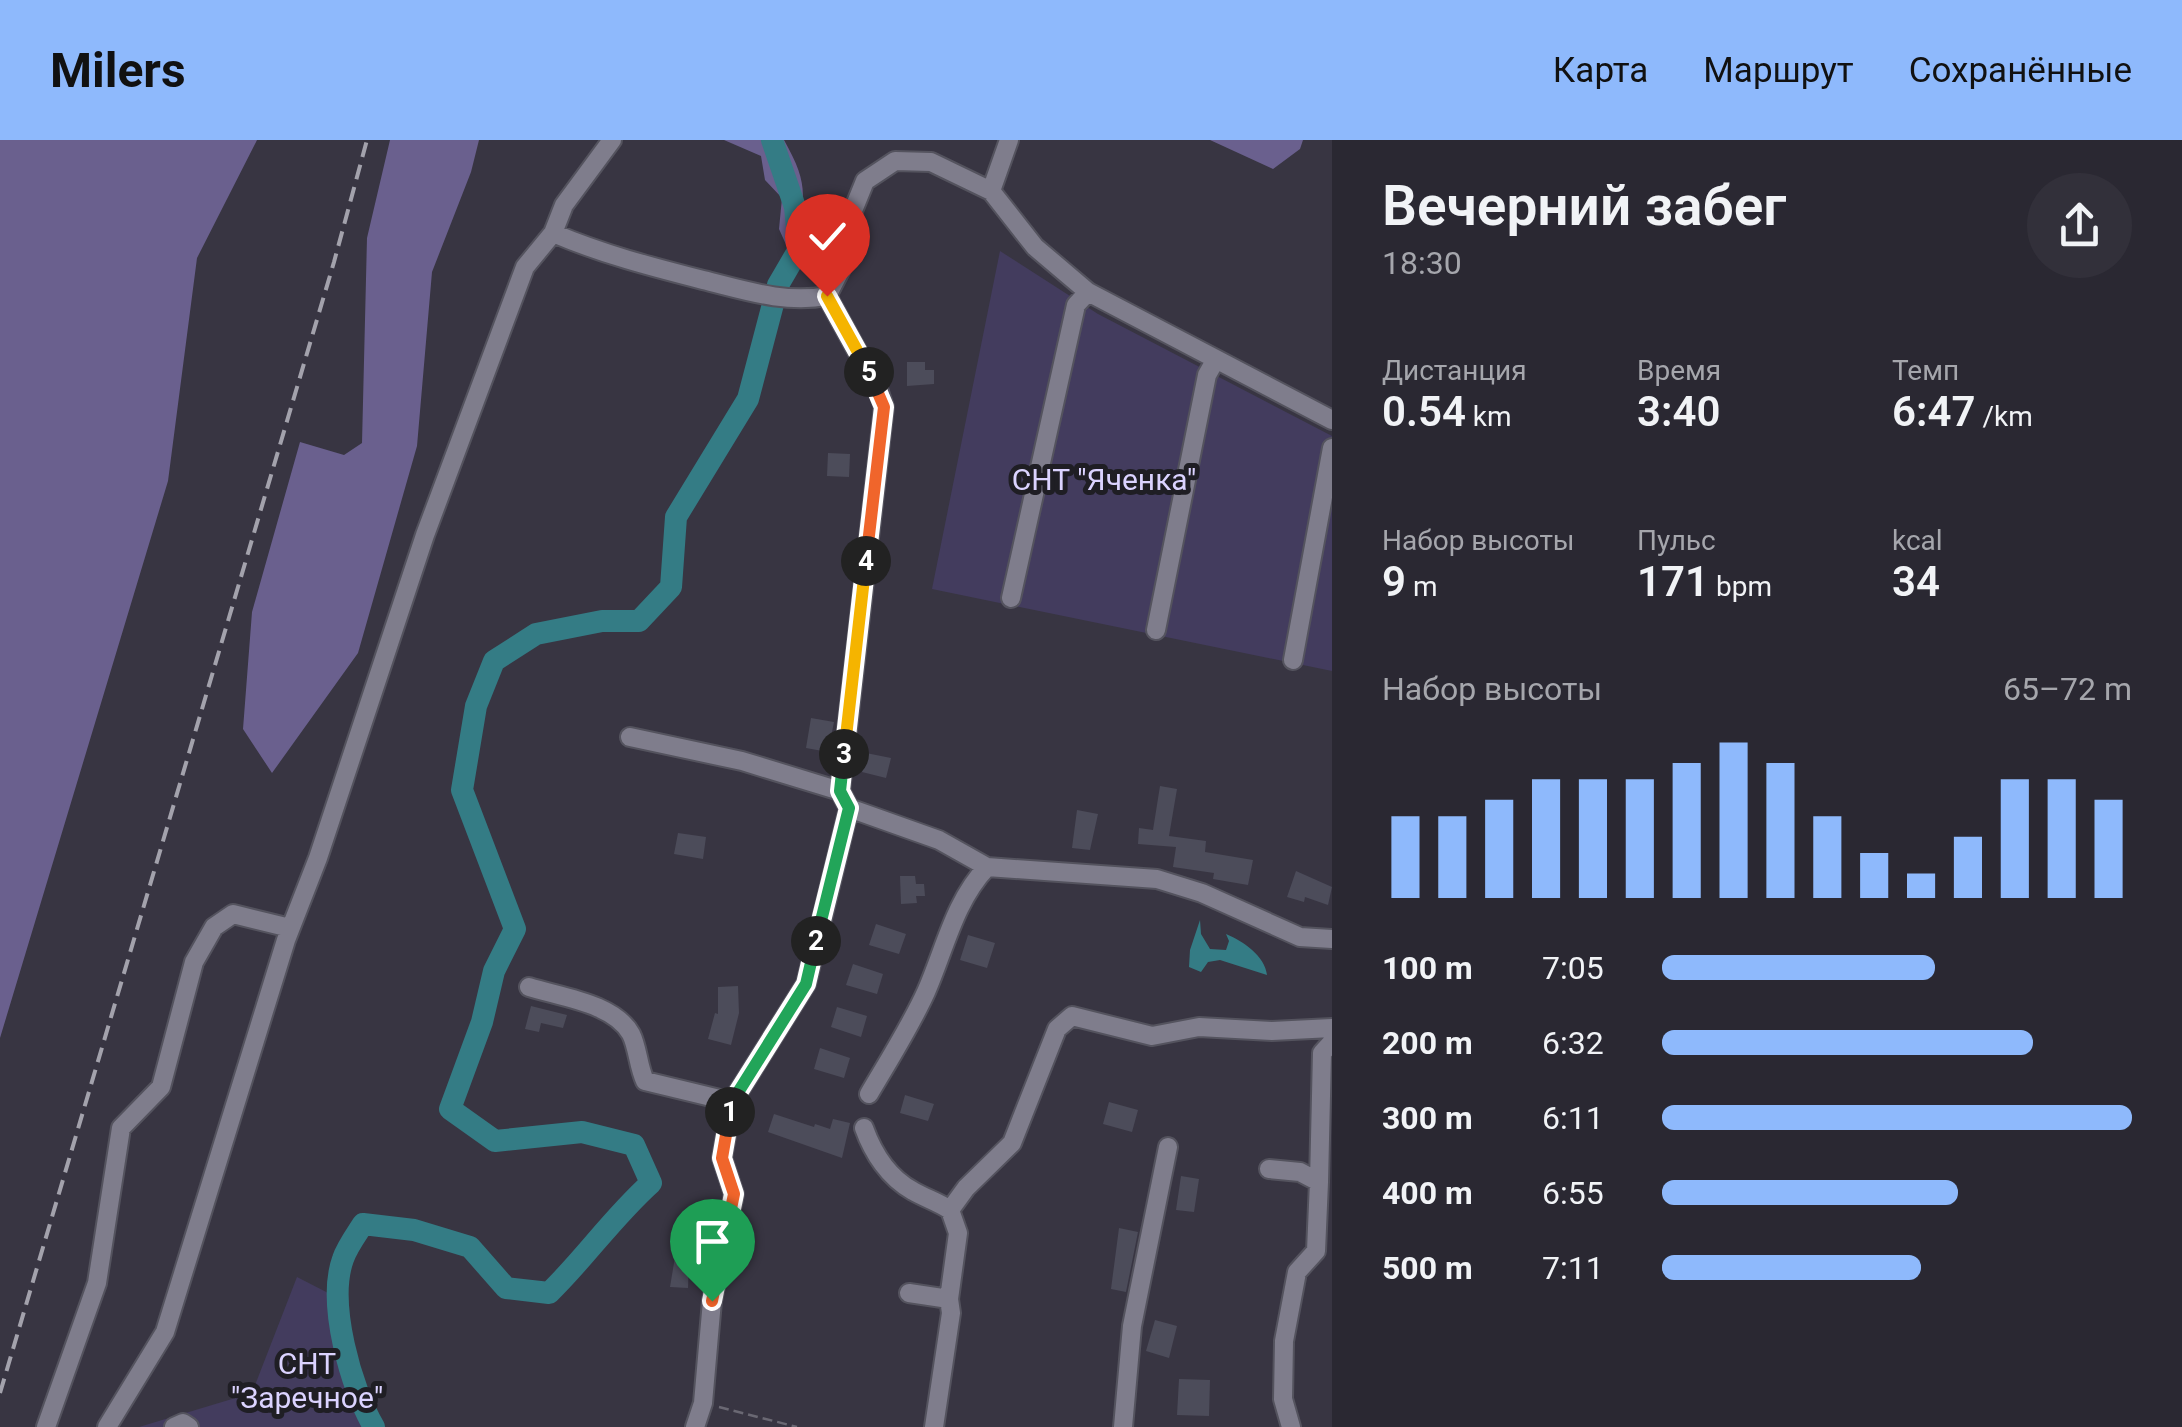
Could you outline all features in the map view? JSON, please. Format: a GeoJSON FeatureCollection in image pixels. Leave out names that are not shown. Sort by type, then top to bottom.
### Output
{"type":"FeatureCollection","features":[{"type":"Feature","properties":{"kind":"street"},"geometry":{"type":"LineString","coordinates":[[107,1427],[165,1332],[288,934],[318,858],[424,535],[525,267],[553,233],[564,205],[612,140]]}},
{"type":"Feature","properties":{"kind":"street"},"geometry":{"type":"LineString","coordinates":[[990,191],[1009,140]]}},
{"type":"Feature","properties":{"kind":"street"},"geometry":{"type":"LineString","coordinates":[[827,296],[841,269],[852,213],[866,181],[895,160],[932,162],[990,191],[1036,247],[1088,292],[1332,420]]}},
{"type":"Feature","properties":{"kind":"street"},"geometry":{"type":"LineString","coordinates":[[553,233],[604,254],[756,293],[804,300],[827,296]]}},
{"type":"Feature","properties":{"kind":"street"},"geometry":{"type":"LineString","coordinates":[[1010,598],[1076,305],[1088,292]]}},
{"type":"Feature","properties":{"kind":"street"},"geometry":{"type":"LineString","coordinates":[[695,1427],[703,1403],[712,1301],[734,1194],[722,1158],[732,1102],[806,984],[844,799],[884,407],[827,296]]}},
{"type":"Feature","properties":{"kind":"street"},"geometry":{"type":"LineString","coordinates":[[1156,630],[1207,376],[1216,359]]}},
{"type":"Feature","properties":{"kind":"street"},"geometry":{"type":"LineString","coordinates":[[1293,660],[1332,448]]}},
{"type":"Feature","properties":{"kind":"street"},"geometry":{"type":"LineString","coordinates":[[630,737],[742,761],[844,799],[938,840],[987,867],[1157,880],[1202,893],[1300,937],[1332,939]]}},
{"type":"Feature","properties":{"kind":"street"},"geometry":{"type":"LineString","coordinates":[[869,1094],[912,1022],[958,908],[972,882],[987,867]]}},
{"type":"Feature","properties":{"kind":"street"},"geometry":{"type":"LineString","coordinates":[[46,1427],[96,1283],[121,1128],[161,1087],[194,962],[214,927],[233,914],[288,934]]}},
{"type":"Feature","properties":{"kind":"street"},"geometry":{"type":"LineString","coordinates":[[529,988],[617,1017],[632,1036],[637,1064],[646,1081],[732,1102]]}},
{"type":"Feature","properties":{"kind":"street"},"geometry":{"type":"LineString","coordinates":[[950,1210],[966,1188],[1012,1143],[1056,1029],[1072,1016],[1152,1036],[1199,1027],[1272,1031],[1332,1028]]}},
{"type":"Feature","properties":{"kind":"street"},"geometry":{"type":"LineString","coordinates":[[1291,1427],[1283,1399],[1284,1341],[1297,1272],[1316,1251],[1322,1053],[1332,1042]]}},
{"type":"Feature","properties":{"kind":"street"},"geometry":{"type":"LineString","coordinates":[[864,1128],[873,1154],[910,1190],[950,1210],[958,1232],[934,1427]]}},
{"type":"Feature","properties":{"kind":"street"},"geometry":{"type":"LineString","coordinates":[[1123,1427],[1132,1326],[1168,1147]]}},
{"type":"Feature","properties":{"kind":"street"},"geometry":{"type":"LineString","coordinates":[[1269,1168],[1300,1172],[1319,1182]]}},
{"type":"Feature","properties":{"kind":"street"},"geometry":{"type":"LineString","coordinates":[[909,1294],[949,1299]]}},
{"type":"Feature","properties":{"kind":"street"},"geometry":{"type":"LineString","coordinates":[[174,1427],[183,1423],[189,1427]]}},
{"type":"Feature","properties":{"kind":"path"},"geometry":{"type":"LineString","coordinates":[[703,1403],[797,1427]]}},
{"type":"Feature","properties":{"kind":"green space","name":"СНТ \"Яченка\""},"geometry":{"type":"Polygon","coordinates":[[[1000,251],[1098,314],[1332,436],[1332,671],[932,589],[1000,251]]]}},
{"type":"Feature","properties":{"kind":"green space","name":"СНТ \"Заречное\""},"geometry":{"type":"Polygon","coordinates":[[[297,1277],[336,1297],[359,1401],[374,1427],[139,1427],[252,1393],[297,1277]]]}},
{"type":"Feature","properties":{"kind":"shaded area"},"geometry":{"type":"Polygon","coordinates":[[[0,140],[257,140],[197,258],[168,481],[0,1038],[0,140]]]}},
{"type":"Feature","properties":{"kind":"shaded area"},"geometry":{"type":"Polygon","coordinates":[[[390,140],[479,140],[471,172],[432,272],[417,446],[358,653],[272,773],[243,729],[252,612],[300,442],[344,455],[362,443],[367,238],[390,140]]]}},
{"type":"Feature","properties":{"kind":"shaded area"},"geometry":{"type":"Polygon","coordinates":[[[724,140],[784,140],[798,170],[803,194],[788,249],[779,229],[782,198],[765,180],[761,156],[724,140]]]}},
{"type":"Feature","properties":{"kind":"shaded area"},"geometry":{"type":"Polygon","coordinates":[[[1210,140],[1303,140],[1300,149],[1273,169],[1210,140]]]}},
{"type":"Feature","properties":{"kind":"water"},"geometry":{"type":"Polygon","coordinates":[[[1200,920],[1201,934],[1210,949],[1226,950],[1226,934],[1233,937],[1258,956],[1267,975],[1220,960],[1208,962],[1201,972],[1189,967],[1200,920]]]}},
{"type":"Feature","properties":{"kind":"building"},"geometry":{"type":"Polygon","coordinates":[[[907,362],[925,362],[925,370],[934,370],[934,384],[907,386],[907,362]]]}},
{"type":"Feature","properties":{"kind":"building"},"geometry":{"type":"Polygon","coordinates":[[[828,453],[850,454],[849,477],[827,476],[828,453]]]}},
{"type":"Feature","properties":{"kind":"building"},"geometry":{"type":"Polygon","coordinates":[[[811,718],[834,722],[828,752],[806,748],[811,718]]]}},
{"type":"Feature","properties":{"kind":"building"},"geometry":{"type":"Polygon","coordinates":[[[866,753],[891,758],[886,778],[862,772],[866,753]]]}},
{"type":"Feature","properties":{"kind":"building"},"geometry":{"type":"Polygon","coordinates":[[[1160,786],[1177,789],[1169,836],[1206,841],[1205,852],[1253,860],[1248,885],[1213,879],[1214,873],[1173,867],[1176,847],[1138,844],[1139,828],[1153,830],[1160,786]]]}},
{"type":"Feature","properties":{"kind":"building"},"geometry":{"type":"Polygon","coordinates":[[[1077,810],[1098,814],[1090,850],[1072,848],[1077,810]]]}},
{"type":"Feature","properties":{"kind":"building"},"geometry":{"type":"Polygon","coordinates":[[[678,833],[706,837],[703,859],[674,854],[678,833]]]}},
{"type":"Feature","properties":{"kind":"building"},"geometry":{"type":"Polygon","coordinates":[[[1296,871],[1332,887],[1328,905],[1305,897],[1304,902],[1287,897],[1296,871]]]}},
{"type":"Feature","properties":{"kind":"building"},"geometry":{"type":"Polygon","coordinates":[[[900,876],[915,876],[916,884],[924,884],[925,896],[916,896],[917,903],[901,904],[900,876]]]}},
{"type":"Feature","properties":{"kind":"building"},"geometry":{"type":"Polygon","coordinates":[[[876,924],[906,934],[899,954],[869,945],[876,924]]]}},
{"type":"Feature","properties":{"kind":"building"},"geometry":{"type":"Polygon","coordinates":[[[968,935],[995,943],[987,968],[960,960],[968,935]]]}},
{"type":"Feature","properties":{"kind":"building"},"geometry":{"type":"Polygon","coordinates":[[[853,964],[883,974],[877,994],[846,985],[853,964]]]}},
{"type":"Feature","properties":{"kind":"building"},"geometry":{"type":"Polygon","coordinates":[[[738,986],[739,1013],[731,1045],[708,1039],[715,1013],[718,1014],[718,987],[738,986]]]}},
{"type":"Feature","properties":{"kind":"building"},"geometry":{"type":"Polygon","coordinates":[[[531,1006],[567,1015],[563,1028],[541,1023],[539,1032],[525,1029],[531,1006]]]}},
{"type":"Feature","properties":{"kind":"building"},"geometry":{"type":"Polygon","coordinates":[[[837,1007],[867,1016],[861,1037],[831,1027],[837,1007]]]}},
{"type":"Feature","properties":{"kind":"building"},"geometry":{"type":"Polygon","coordinates":[[[820,1048],[850,1058],[844,1078],[814,1069],[820,1048]]]}},
{"type":"Feature","properties":{"kind":"building"},"geometry":{"type":"Polygon","coordinates":[[[905,1095],[934,1104],[928,1121],[900,1113],[905,1095]]]}},
{"type":"Feature","properties":{"kind":"building"},"geometry":{"type":"Polygon","coordinates":[[[1109,1102],[1138,1110],[1132,1132],[1103,1124],[1109,1102]]]}},
{"type":"Feature","properties":{"kind":"building"},"geometry":{"type":"Polygon","coordinates":[[[774,1114],[830,1129],[833,1119],[850,1123],[842,1158],[768,1132],[774,1114]]]}},
{"type":"Feature","properties":{"kind":"building"},"geometry":{"type":"Polygon","coordinates":[[[1181,1176],[1199,1179],[1194,1212],[1176,1210],[1181,1176]]]}},
{"type":"Feature","properties":{"kind":"building"},"geometry":{"type":"Polygon","coordinates":[[[1119,1228],[1138,1232],[1126,1292],[1111,1289],[1119,1228]]]}},
{"type":"Feature","properties":{"kind":"building"},"geometry":{"type":"Polygon","coordinates":[[[678,1239],[700,1242],[696,1261],[689,1260],[688,1288],[670,1287],[678,1239]]]}},
{"type":"Feature","properties":{"kind":"building"},"geometry":{"type":"Polygon","coordinates":[[[1155,1320],[1177,1326],[1169,1358],[1146,1351],[1155,1320]]]}},
{"type":"Feature","properties":{"kind":"building"},"geometry":{"type":"Polygon","coordinates":[[[1179,1379],[1210,1380],[1209,1416],[1177,1415],[1179,1379]]]}},
{"type":"Feature","properties":{"kind":"waterway"},"geometry":{"type":"LineString","coordinates":[[374,1427],[350,1368],[338,1298],[343,1259],[363,1224],[414,1230],[470,1247],[506,1288],[549,1293],[651,1183],[634,1145],[582,1132],[495,1141],[450,1109],[482,1022],[494,971],[515,929],[462,790],[476,706],[494,661],[536,634],[602,621],[639,621],[671,587],[676,517],[748,399],[778,285],[799,249],[795,207],[772,140]]}},
{"type":"Feature","properties":{"kind":"railway"},"geometry":{"type":"LineString","coordinates":[[0,1393],[367,140]]}},
{"type":"Feature","properties":{"kind":"route"},"geometry":{"type":"LineString","coordinates":[[712,1301],[734,1194],[722,1158],[732,1102],[806,984],[849,808],[840,791],[884,407],[827,296]]}}]}
